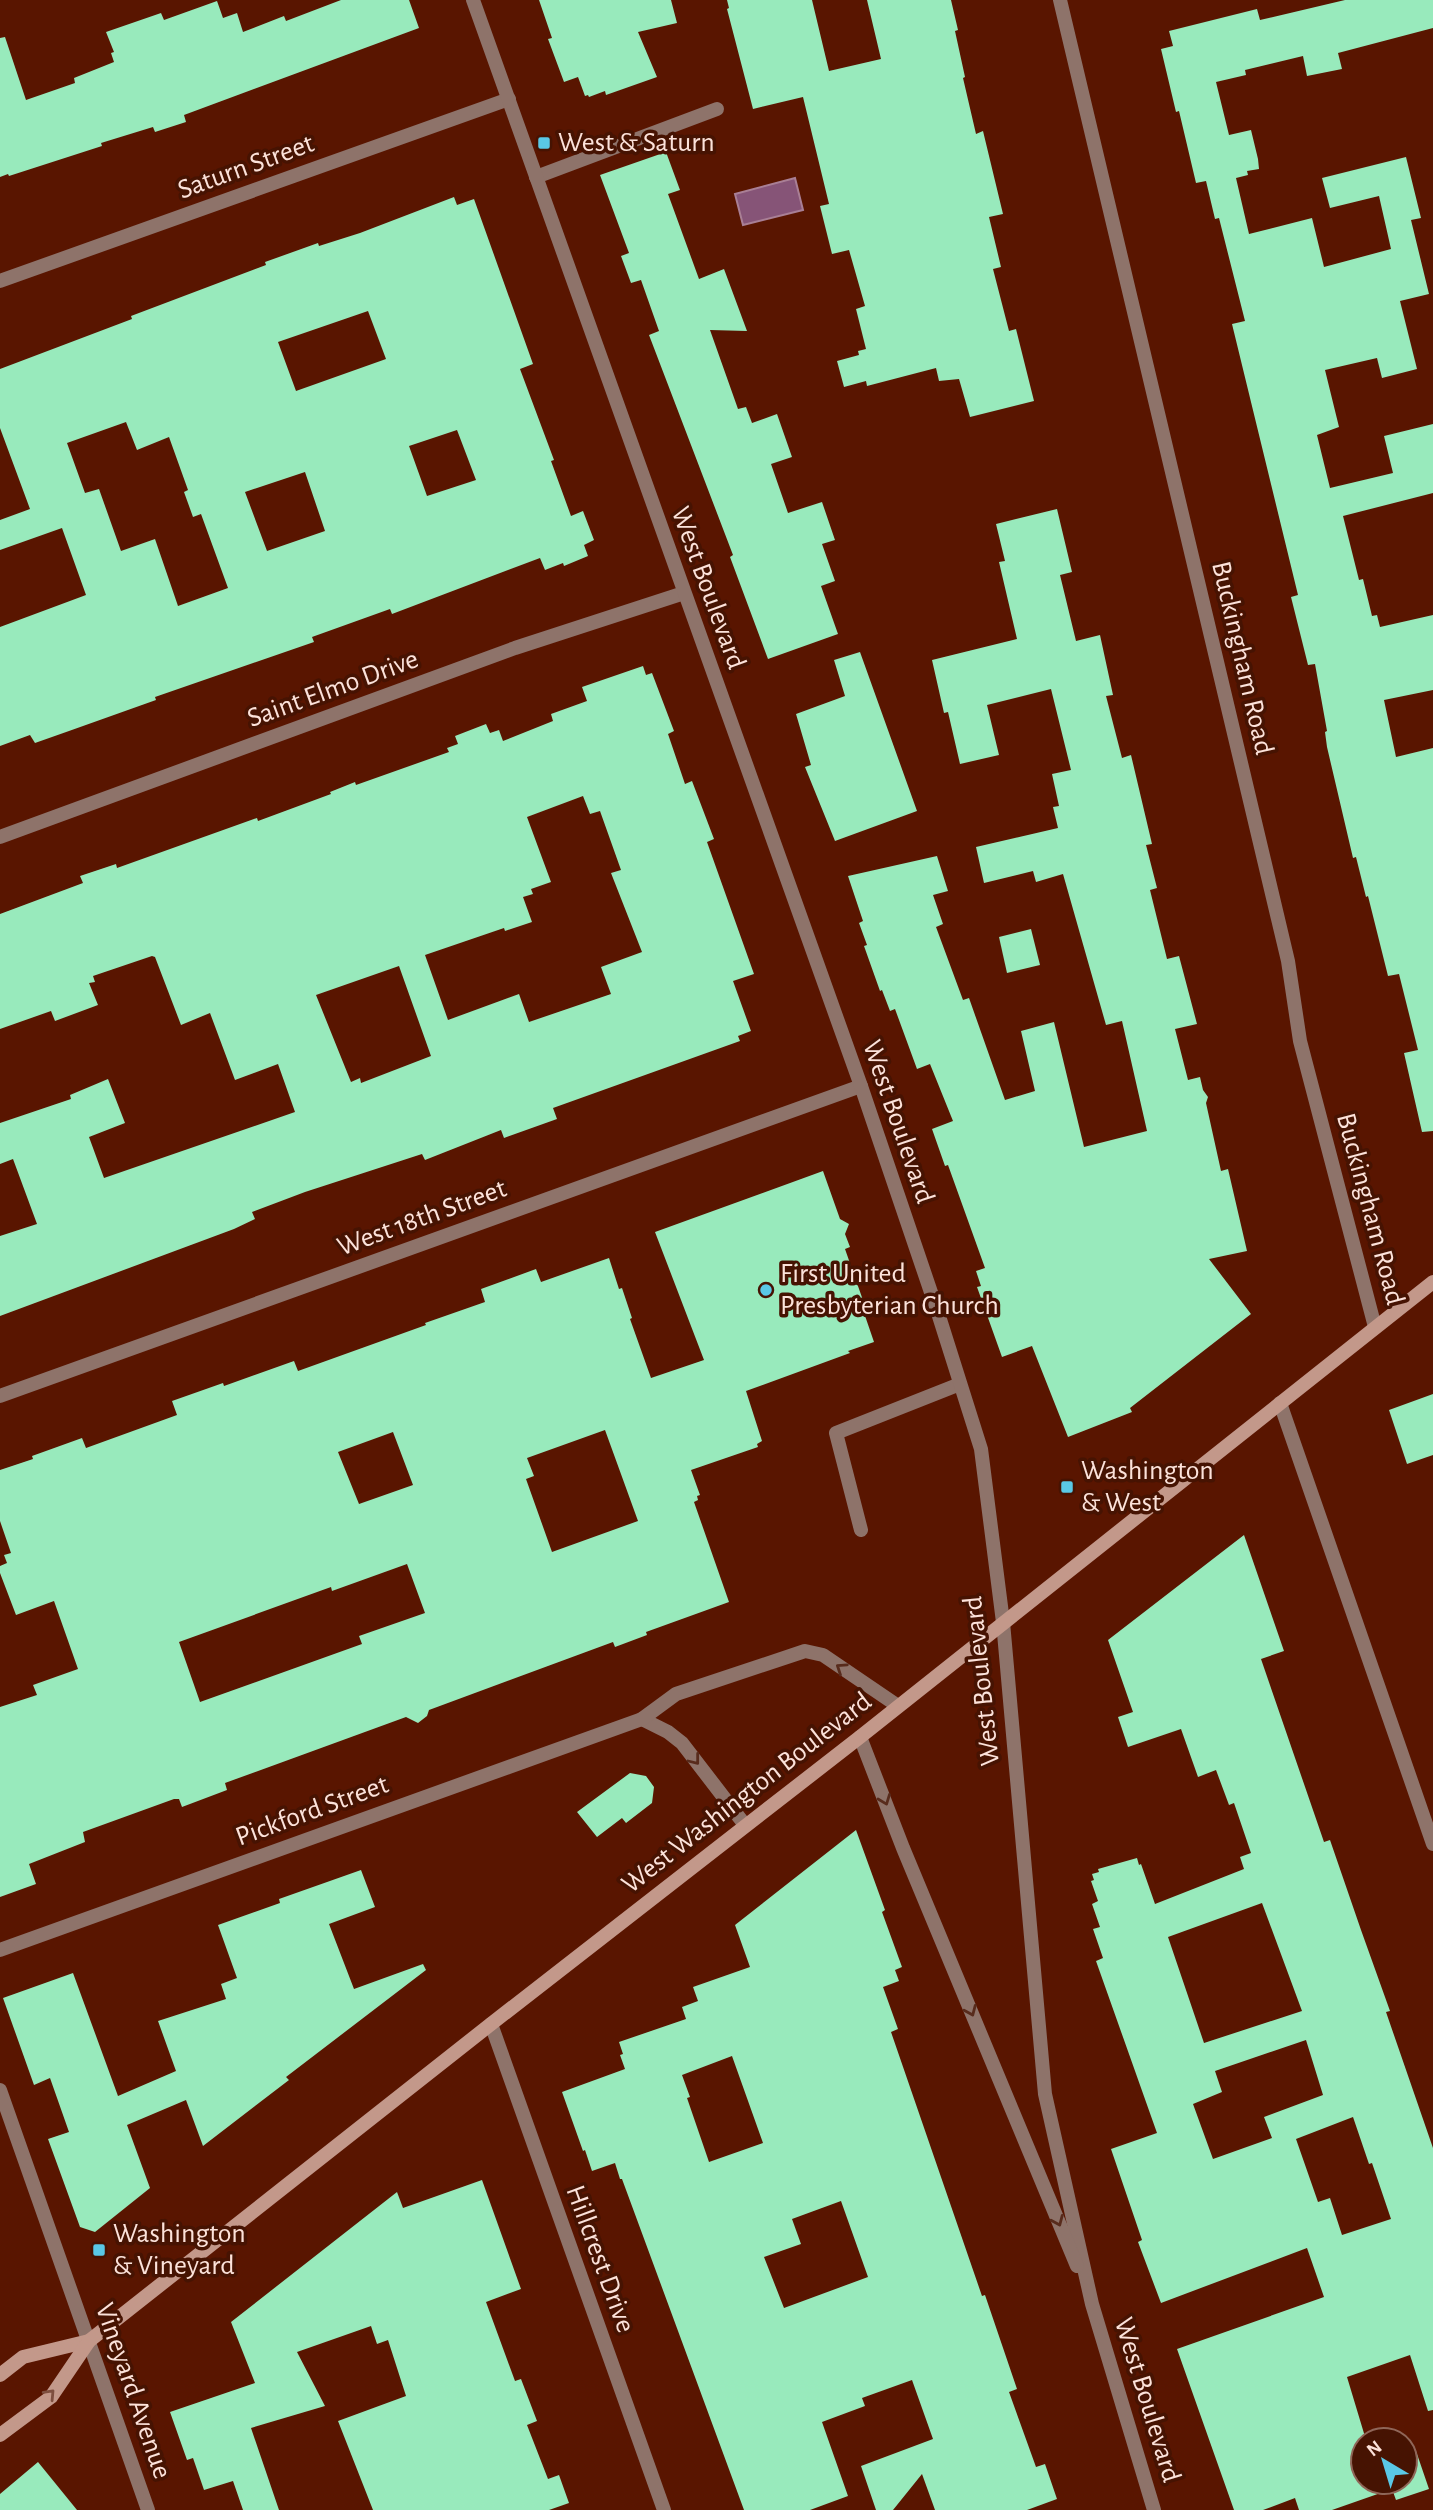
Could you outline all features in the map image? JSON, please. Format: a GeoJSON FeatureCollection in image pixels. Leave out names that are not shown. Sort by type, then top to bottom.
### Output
{"type":"FeatureCollection","features":[{"type":"Feature","properties":{"kind":"main road","name":"West Washington Boulevard"},"geometry":{"type":"LineString","coordinates":[[0,2435],[51,2397],[89,2341],[860,1737],[1433,1282]]}},
{"type":"Feature","properties":{"kind":"main road","name":"West Washington Boulevard"},"geometry":{"type":"LineString","coordinates":[[0,2375],[23,2357],[89,2341]]}},
{"type":"Feature","properties":{"kind":"street","name":"West Boulevard"},"geometry":{"type":"LineString","coordinates":[[473,0],[861,1086],[981,1450],[1003,1622],[1045,2094],[1093,2304],[1154,2510]]}},
{"type":"Feature","properties":{"kind":"street","name":"Buckingham Road"},"geometry":{"type":"LineString","coordinates":[[1060,0],[1288,961],[1300,1041],[1376,1326]]}},
{"type":"Feature","properties":{"kind":"street","name":"Saturn Street"},"geometry":{"type":"LineString","coordinates":[[0,281],[509,99]]}},
{"type":"Feature","properties":{"kind":"street"},"geometry":{"type":"LineString","coordinates":[[536,177],[717,109]]}},
{"type":"Feature","properties":{"kind":"street","name":"Saint Elmo Drive"},"geometry":{"type":"LineString","coordinates":[[0,836],[515,648],[684,593]]}},
{"type":"Feature","properties":{"kind":"street","name":"West 18th Street"},"geometry":{"type":"LineString","coordinates":[[0,1396],[861,1086]]}},
{"type":"Feature","properties":{"kind":"street"},"geometry":{"type":"LineString","coordinates":[[861,1530],[836,1433],[960,1384]]}},
{"type":"Feature","properties":{"kind":"street"},"geometry":{"type":"LineString","coordinates":[[1280,1403],[1433,1844]]}},
{"type":"Feature","properties":{"kind":"street","name":"Pickford Street"},"geometry":{"type":"LineString","coordinates":[[0,1950],[642,1719],[677,1695],[805,1651],[823,1655],[898,1706]]}},
{"type":"Feature","properties":{"kind":"street"},"geometry":{"type":"LineString","coordinates":[[642,1719],[668,1732],[682,1744],[745,1825]]}},
{"type":"Feature","properties":{"kind":"street","name":"West Boulevard"},"geometry":{"type":"LineString","coordinates":[[860,1737],[903,1848],[1093,2304]]}},
{"type":"Feature","properties":{"kind":"street","name":"Hillcrest Drive"},"geometry":{"type":"LineString","coordinates":[[491,2024],[664,2510]]}},
{"type":"Feature","properties":{"kind":"street","name":"Vineyard Avenue"},"geometry":{"type":"LineString","coordinates":[[0,2090],[148,2510]]}},
{"type":"Feature","properties":{"kind":"shaded area"},"geometry":{"type":"Polygon","coordinates":[[[795,178],[803,210],[743,225],[735,194],[795,178]]]}},
{"type":"Feature","properties":{"kind":"building"},"geometry":{"type":"Polygon","coordinates":[[[341,0],[409,0],[419,28],[184,115],[186,122],[155,132],[153,127],[101,143],[102,146],[0,177],[0,38],[5,37],[26,100],[75,83],[74,78],[114,62],[111,53],[114,52],[106,32],[161,13],[164,20],[217,1],[223,18],[237,13],[243,32],[284,16],[286,21],[341,0]]]}},
{"type":"Feature","properties":{"kind":"building"},"geometry":{"type":"Polygon","coordinates":[[[539,0],[671,0],[677,23],[638,32],[657,77],[606,95],[605,91],[585,96],[578,77],[564,82],[548,39],[552,38],[539,0]]]}},
{"type":"Feature","properties":{"kind":"building"},"geometry":{"type":"Polygon","coordinates":[[[727,0],[812,0],[829,71],[881,59],[867,0],[951,0],[958,30],[955,31],[965,77],[963,78],[976,134],[983,131],[1003,214],[989,217],[1001,267],[993,269],[1009,331],[1016,329],[1034,401],[970,417],[959,379],[939,381],[936,368],[867,386],[866,381],[844,387],[837,361],[859,355],[858,351],[866,349],[856,309],[865,306],[849,250],[832,254],[820,206],[829,204],[803,97],[753,109],[727,0]]]}},
{"type":"Feature","properties":{"kind":"building"},"geometry":{"type":"Polygon","coordinates":[[[1345,0],[1433,0],[1433,28],[1338,53],[1342,69],[1307,76],[1303,56],[1245,70],[1246,75],[1216,82],[1229,135],[1251,130],[1258,159],[1259,169],[1247,171],[1248,175],[1236,178],[1249,234],[1312,218],[1324,267],[1391,249],[1379,196],[1330,208],[1322,178],[1406,157],[1421,218],[1411,220],[1429,294],[1400,301],[1417,369],[1382,378],[1377,358],[1325,370],[1339,427],[1317,435],[1330,488],[1393,473],[1384,436],[1433,424],[1433,493],[1343,516],[1359,580],[1363,579],[1372,616],[1377,615],[1380,627],[1433,615],[1433,690],[1384,700],[1396,757],[1433,748],[1433,1131],[1422,1132],[1404,1053],[1418,1050],[1399,974],[1388,976],[1368,896],[1366,897],[1356,857],[1353,858],[1327,747],[1327,731],[1315,664],[1308,665],[1291,597],[1298,595],[1232,324],[1245,321],[1219,218],[1215,219],[1206,181],[1196,183],[1161,49],[1173,46],[1169,31],[1257,9],[1260,20],[1345,0]]]}},
{"type":"Feature","properties":{"kind":"building"},"geometry":{"type":"Polygon","coordinates":[[[666,152],[680,190],[668,194],[699,279],[724,269],[747,331],[710,330],[738,409],[746,407],[752,423],[777,414],[792,457],[771,464],[788,513],[822,502],[835,540],[822,544],[835,581],[821,586],[838,634],[768,659],[730,557],[733,555],[649,335],[659,331],[641,280],[631,283],[621,256],[629,253],[600,175],[666,152]]]}},
{"type":"Feature","properties":{"kind":"building"},"geometry":{"type":"Polygon","coordinates":[[[454,197],[457,205],[474,199],[533,364],[520,369],[554,460],[551,461],[571,516],[583,511],[594,540],[584,545],[588,556],[545,570],[540,558],[392,614],[390,609],[312,637],[314,642],[155,697],[156,700],[35,743],[30,735],[0,746],[0,627],[86,595],[62,528],[0,550],[0,520],[30,509],[0,428],[0,369],[266,265],[265,262],[318,243],[319,246],[454,197]],[[368,311],[278,342],[296,391],[386,359],[368,311]],[[126,422],[67,443],[85,493],[99,489],[121,551],[155,539],[178,606],[228,588],[201,514],[193,517],[184,492],[188,490],[169,437],[137,450],[126,422]],[[457,430],[409,446],[427,496],[476,480],[457,430]],[[305,472],[245,492],[267,551],[325,531],[305,472]]]}},
{"type":"Feature","properties":{"kind":"building"},"geometry":{"type":"Polygon","coordinates":[[[1057,509],[1072,572],[1060,575],[1076,641],[1100,635],[1113,695],[1106,696],[1122,758],[1131,755],[1152,844],[1146,845],[1157,888],[1150,890],[1167,959],[1179,956],[1197,1024],[1175,1029],[1188,1080],[1200,1077],[1208,1097],[1206,1103],[1221,1171],[1228,1169],[1247,1251],[1209,1259],[1251,1314],[1130,1408],[1132,1412],[1068,1437],[1032,1346],[1002,1357],[977,1287],[981,1286],[976,1271],[985,1268],[948,1165],[945,1166],[932,1129],[953,1121],[930,1064],[917,1069],[895,1009],[890,1011],[882,990],[880,991],[864,946],[867,945],[859,923],[863,921],[848,876],[937,856],[948,891],[933,895],[943,924],[936,927],[963,1000],[969,998],[1005,1100],[1035,1091],[1021,1031],[1054,1022],[1084,1147],[1147,1131],[1122,1021],[1106,1025],[1063,874],[1036,882],[1033,871],[984,883],[976,847],[1058,828],[1053,807],[1059,806],[1052,774],[1071,770],[1051,689],[987,705],[999,755],[960,764],[948,712],[944,713],[932,660],[1017,639],[999,562],[1005,561],[996,524],[1057,509]]]}},
{"type":"Feature","properties":{"kind":"building"},"geometry":{"type":"Polygon","coordinates":[[[860,652],[917,811],[835,841],[805,767],[811,765],[796,714],[845,696],[834,660],[860,652]]]}},
{"type":"Feature","properties":{"kind":"building"},"geometry":{"type":"Polygon","coordinates":[[[643,666],[646,675],[652,673],[674,731],[668,734],[685,784],[692,781],[714,839],[707,842],[754,974],[733,981],[751,1031],[738,1036],[740,1041],[553,1108],[557,1119],[504,1138],[501,1130],[425,1160],[422,1154],[305,1192],[252,1212],[255,1219],[234,1229],[0,1316],[0,1236],[37,1224],[13,1159],[0,1164],[0,1123],[71,1099],[70,1095],[108,1079],[125,1123],[89,1137],[104,1178],[295,1112],[278,1064],[235,1080],[210,1013],[181,1025],[155,957],[152,956],[93,976],[95,982],[89,983],[98,1005],[55,1021],[51,1011],[0,1029],[0,914],[83,883],[80,876],[116,864],[117,868],[257,818],[258,821],[331,794],[330,792],[355,782],[356,785],[449,752],[447,748],[458,744],[455,736],[486,724],[490,733],[499,730],[503,741],[553,721],[551,714],[587,701],[582,687],[643,666]],[[583,796],[527,817],[551,882],[531,889],[533,894],[523,897],[532,922],[505,931],[504,928],[425,955],[448,1020],[519,994],[529,1022],[611,994],[601,967],[642,952],[611,873],[621,870],[600,811],[590,814],[583,796]],[[399,966],[316,995],[351,1082],[360,1078],[361,1083],[431,1056],[399,966]]]}},
{"type":"Feature","properties":{"kind":"building"},"geometry":{"type":"Polygon","coordinates":[[[1031,929],[1040,965],[1007,973],[999,937],[1031,929]]]}},
{"type":"Feature","properties":{"kind":"building"},"geometry":{"type":"Polygon","coordinates":[[[823,1171],[840,1219],[849,1224],[845,1234],[850,1247],[845,1249],[865,1306],[862,1307],[874,1342],[746,1391],[762,1441],[757,1444],[758,1447],[691,1470],[700,1495],[694,1502],[729,1602],[646,1632],[647,1635],[615,1647],[613,1642],[429,1710],[427,1716],[418,1723],[406,1717],[225,1783],[227,1790],[182,1807],[179,1799],[174,1799],[83,1832],[85,1842],[29,1864],[36,1884],[0,1897],[0,1707],[37,1695],[33,1685],[78,1669],[54,1601],[16,1615],[0,1573],[0,1566],[7,1563],[4,1555],[11,1553],[0,1521],[0,1470],[82,1438],[86,1448],[177,1415],[172,1401],[223,1383],[224,1386],[294,1361],[298,1371],[426,1325],[425,1323],[485,1302],[481,1289],[536,1269],[541,1282],[609,1258],[619,1289],[622,1288],[651,1378],[704,1360],[655,1232],[823,1171]],[[605,1430],[527,1458],[534,1476],[526,1479],[552,1552],[638,1521],[605,1430]],[[393,1432],[338,1452],[359,1504],[413,1485],[393,1432]],[[407,1564],[332,1591],[331,1587],[179,1642],[200,1702],[362,1644],[359,1636],[425,1613],[407,1564]]]}},
{"type":"Feature","properties":{"kind":"building"},"geometry":{"type":"Polygon","coordinates":[[[1433,1394],[1433,1455],[1407,1464],[1389,1410],[1433,1394]]]}},
{"type":"Feature","properties":{"kind":"building"},"geometry":{"type":"Polygon","coordinates":[[[1244,1535],[1284,1651],[1261,1659],[1324,1842],[1330,1840],[1390,2011],[1386,2012],[1433,2148],[1433,2410],[1428,2411],[1410,2355],[1347,2377],[1362,2426],[1349,2426],[1349,2496],[1372,2496],[1332,2510],[1299,2510],[1295,2498],[1263,2510],[1234,2510],[1177,2349],[1324,2297],[1307,2248],[1161,2303],[1138,2242],[1142,2240],[1111,2149],[1157,2133],[1096,1961],[1103,1958],[1093,1929],[1100,1927],[1092,1904],[1098,1901],[1091,1881],[1094,1880],[1092,1874],[1099,1872],[1098,1869],[1137,1858],[1155,1904],[1244,1869],[1240,1857],[1251,1853],[1234,1803],[1229,1805],[1216,1770],[1198,1777],[1181,1729],[1128,1747],[1118,1717],[1133,1712],[1108,1640],[1244,1535]],[[1262,1903],[1168,1937],[1204,2043],[1302,2011],[1262,1903]],[[1306,2040],[1215,2071],[1222,2092],[1193,2104],[1213,2159],[1272,2138],[1264,2117],[1323,2095],[1306,2040]],[[1353,2117],[1296,2139],[1318,2202],[1330,2198],[1342,2235],[1391,2219],[1353,2117]]]}},
{"type":"Feature","properties":{"kind":"building"},"geometry":{"type":"Polygon","coordinates":[[[630,1773],[646,1776],[654,1787],[652,1803],[626,1823],[622,1818],[597,1837],[577,1812],[630,1773]]]}},
{"type":"Feature","properties":{"kind":"building"},"geometry":{"type":"Polygon","coordinates":[[[856,1830],[902,1967],[895,1970],[899,1981],[883,1987],[898,2029],[891,2032],[1017,2389],[1009,2392],[1036,2467],[1045,2464],[1057,2499],[1027,2510],[935,2510],[922,2474],[893,2510],[876,2510],[861,2466],[933,2439],[912,2380],[862,2398],[865,2406],[822,2422],[848,2496],[810,2510],[744,2510],[622,2179],[615,2163],[592,2171],[562,2092],[625,2069],[619,2042],[686,2019],[682,2007],[698,2001],[693,1987],[750,1967],[735,1925],[856,1830]],[[732,2056],[682,2075],[709,2162],[763,2143],[732,2056]],[[841,2201],[792,2219],[801,2244],[764,2257],[784,2308],[868,2277],[841,2201]]]}},
{"type":"Feature","properties":{"kind":"building"},"geometry":{"type":"Polygon","coordinates":[[[361,1870],[375,1907],[329,1924],[354,1989],[423,1964],[426,1970],[286,2077],[289,2080],[203,2146],[186,2100],[127,2125],[150,2188],[95,2232],[80,2227],[48,2139],[69,2132],[50,2078],[34,2085],[3,1998],[73,1973],[118,2096],[176,2071],[158,2021],[226,1999],[221,1984],[237,1978],[218,1925],[280,1903],[279,1899],[361,1870]]]}},
{"type":"Feature","properties":{"kind":"building"},"geometry":{"type":"Polygon","coordinates":[[[482,2180],[521,2289],[486,2302],[515,2381],[521,2379],[537,2421],[527,2425],[548,2479],[559,2475],[569,2503],[549,2510],[373,2510],[338,2421],[406,2396],[388,2340],[377,2344],[371,2326],[297,2352],[325,2406],[251,2428],[279,2510],[243,2510],[233,2481],[204,2490],[193,2458],[187,2460],[170,2412],[255,2383],[231,2322],[397,2192],[403,2208],[482,2180]]]}},
{"type":"Feature","properties":{"kind":"building"},"geometry":{"type":"Polygon","coordinates":[[[1419,2460],[1429,2489],[1419,2492],[1419,2460]]]}},
{"type":"Feature","properties":{"kind":"building"},"geometry":{"type":"Polygon","coordinates":[[[38,2462],[77,2510],[0,2510],[0,2494],[38,2462]]]}},
{"type":"Feature","properties":{"kind":"place","name":"West & Saturn"},"geometry":{"type":"Point","coordinates":[544,143]}},
{"type":"Feature","properties":{"kind":"place","name":"First United Presbyterian Church"},"geometry":{"type":"Point","coordinates":[766,1290]}},
{"type":"Feature","properties":{"kind":"place","name":"Washington & West"},"geometry":{"type":"Point","coordinates":[1067,1487]}},
{"type":"Feature","properties":{"kind":"place","name":"Washington & Vineyard"},"geometry":{"type":"Point","coordinates":[99,2250]}}]}
